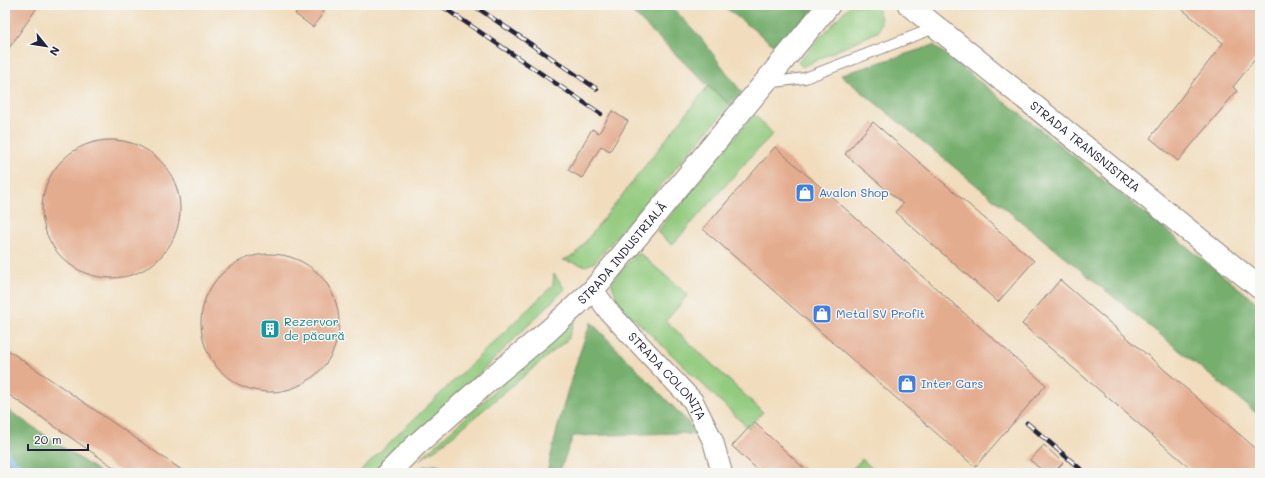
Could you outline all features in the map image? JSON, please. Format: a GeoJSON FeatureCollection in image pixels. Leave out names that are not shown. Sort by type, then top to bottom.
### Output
{"type":"FeatureCollection","features":[{"type":"Feature","properties":{"kind":"street","name":"STRADA INDUSTRIALĂ"},"geometry":{"type":"LineString","coordinates":[[388,473],[416,445],[593,290],[829,5]]}},
{"type":"Feature","properties":{"kind":"street","name":"STRADA TRANSNISTRIA"},"geometry":{"type":"LineString","coordinates":[[909,5],[1260,288]]}},
{"type":"Feature","properties":{"kind":"street","name":"STRADA COLONIȚA"},"geometry":{"type":"LineString","coordinates":[[593,290],[610,313],[693,401],[713,441],[722,473]]}},
{"type":"Feature","properties":{"kind":"lane"},"geometry":{"type":"LineString","coordinates":[[764,83],[805,78],[937,27]]}},
{"type":"Feature","properties":{"kind":"green space"},"geometry":{"type":"Polygon","coordinates":[[[625,5],[670,5],[700,37],[742,93],[730,105],[708,86],[625,5]]]}},
{"type":"Feature","properties":{"kind":"green space"},"geometry":{"type":"Polygon","coordinates":[[[722,5],[817,5],[780,50],[722,5]]]}},
{"type":"Feature","properties":{"kind":"green space"},"geometry":{"type":"Polygon","coordinates":[[[850,5],[874,5],[879,11],[881,17],[879,31],[802,67],[798,62],[850,5]]]}},
{"type":"Feature","properties":{"kind":"green space"},"geometry":{"type":"Polygon","coordinates":[[[934,45],[1260,305],[1260,416],[841,75],[934,45]]]}},
{"type":"Feature","properties":{"kind":"green space"},"geometry":{"type":"Polygon","coordinates":[[[708,86],[730,105],[595,262],[586,266],[563,260],[575,255],[708,86]]]}},
{"type":"Feature","properties":{"kind":"green space"},"geometry":{"type":"Polygon","coordinates":[[[754,114],[773,134],[672,245],[657,232],[754,114]]]}},
{"type":"Feature","properties":{"kind":"green space"},"geometry":{"type":"Polygon","coordinates":[[[638,252],[688,295],[666,321],[763,412],[748,428],[619,304],[611,282],[638,252]]]}},
{"type":"Feature","properties":{"kind":"green space"},"geometry":{"type":"Polygon","coordinates":[[[554,274],[565,289],[471,382],[372,473],[358,473],[553,285],[554,274]]]}},
{"type":"Feature","properties":{"kind":"green space"},"geometry":{"type":"Polygon","coordinates":[[[576,317],[568,339],[439,447],[419,460],[576,317]]]}},
{"type":"Feature","properties":{"kind":"green space"},"geometry":{"type":"Polygon","coordinates":[[[591,322],[687,421],[699,436],[682,433],[573,436],[559,473],[547,473],[566,397],[591,322]]]}},
{"type":"Feature","properties":{"kind":"green space"},"geometry":{"type":"Polygon","coordinates":[[[5,408],[101,473],[5,473],[5,408]]]}},
{"type":"Feature","properties":{"kind":"green space"},"geometry":{"type":"Polygon","coordinates":[[[862,459],[877,473],[849,473],[862,459]]]}},
{"type":"Feature","properties":{"kind":"water"},"geometry":{"type":"Polygon","coordinates":[[[436,465],[455,473],[413,473],[425,466],[436,465]]]}},
{"type":"Feature","properties":{"kind":"building"},"geometry":{"type":"Polygon","coordinates":[[[5,5],[39,5],[5,54],[5,5]]]}},
{"type":"Feature","properties":{"kind":"building"},"geometry":{"type":"Polygon","coordinates":[[[302,5],[314,5],[324,12],[313,27],[295,14],[302,5]]]}},
{"type":"Feature","properties":{"kind":"building"},"geometry":{"type":"Polygon","coordinates":[[[1177,5],[1260,5],[1260,53],[1233,87],[1237,91],[1178,161],[1150,138],[1223,43],[1177,5]]]}},
{"type":"Feature","properties":{"kind":"building"},"geometry":{"type":"Polygon","coordinates":[[[612,111],[628,121],[610,151],[601,146],[582,178],[568,170],[592,129],[599,133],[612,111]]]}},
{"type":"Feature","properties":{"kind":"building"},"geometry":{"type":"Polygon","coordinates":[[[873,122],[1034,261],[998,302],[895,212],[903,204],[845,154],[873,122]]]}},
{"type":"Feature","properties":{"kind":"building"},"geometry":{"type":"Polygon","coordinates":[[[104,140],[118,140],[144,148],[160,160],[172,176],[175,183],[179,196],[179,222],[175,235],[172,242],[160,258],[144,270],[137,273],[118,278],[104,278],[78,270],[62,258],[50,242],[47,235],[42,216],[42,202],[50,176],[62,160],[78,148],[85,145],[104,140]]]}},
{"type":"Feature","properties":{"kind":"building"},"geometry":{"type":"Polygon","coordinates":[[[775,147],[1046,385],[975,467],[703,229],[775,147]]]}},
{"type":"Feature","properties":{"kind":"building","name":"Rezervor de păcură"},"geometry":{"type":"Polygon","coordinates":[[[263,254],[277,254],[303,262],[319,274],[331,290],[334,297],[338,310],[338,336],[334,349],[331,356],[319,372],[303,384],[296,387],[277,392],[263,392],[237,384],[221,372],[209,356],[206,349],[201,330],[201,316],[209,290],[221,274],[237,262],[244,259],[263,254]]]}},
{"type":"Feature","properties":{"kind":"building"},"geometry":{"type":"Polygon","coordinates":[[[1060,280],[1260,452],[1260,473],[1196,473],[1022,324],[1060,280]]]}},
{"type":"Feature","properties":{"kind":"building"},"geometry":{"type":"Polygon","coordinates":[[[5,348],[186,473],[122,473],[5,392],[5,348]]]}},
{"type":"Feature","properties":{"kind":"building"},"geometry":{"type":"Polygon","coordinates":[[[754,422],[809,473],[761,473],[732,446],[754,422]]]}},
{"type":"Feature","properties":{"kind":"building"},"geometry":{"type":"Polygon","coordinates":[[[1044,445],[1063,463],[1053,473],[1045,473],[1030,460],[1044,445]]]}},
{"type":"Feature","properties":{"kind":"waterway"},"geometry":{"type":"LineString","coordinates":[[5,451],[14,463],[36,473]]}},
{"type":"Feature","properties":{"kind":"railway"},"geometry":{"type":"LineString","coordinates":[[440,5],[601,114]]}},
{"type":"Feature","properties":{"kind":"railway"},"geometry":{"type":"LineString","coordinates":[[473,5],[597,89]]}},
{"type":"Feature","properties":{"kind":"railway"},"geometry":{"type":"LineString","coordinates":[[1027,423],[1085,473]]}},
{"type":"Feature","properties":{"kind":"place","name":"Avalon Shop"},"geometry":{"type":"Point","coordinates":[805,193]}},
{"type":"Feature","properties":{"kind":"place","name":"Metal SV Profit"},"geometry":{"type":"Point","coordinates":[822,314]}},
{"type":"Feature","properties":{"kind":"place","name":"Rezervor de păcură"},"geometry":{"type":"Point","coordinates":[270,329]}},
{"type":"Feature","properties":{"kind":"place","name":"Inter Cars"},"geometry":{"type":"Point","coordinates":[907,384]}}]}
